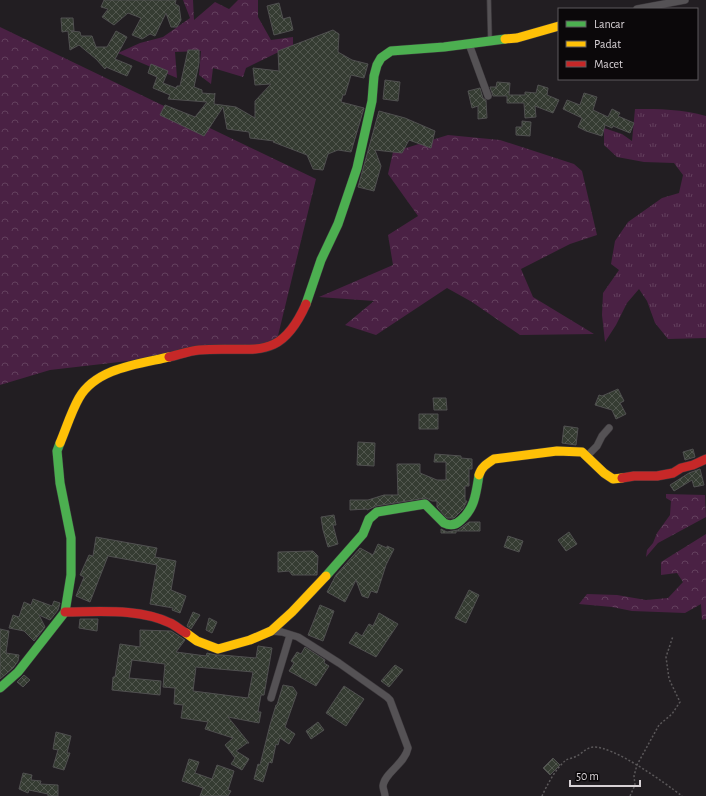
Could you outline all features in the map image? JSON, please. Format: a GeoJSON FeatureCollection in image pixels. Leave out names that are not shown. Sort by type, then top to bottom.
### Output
{"type":"FeatureCollection","features":[{"type":"Feature","properties":{"kind":"street"},"geometry":{"type":"LineString","coordinates":[[642,8],[685,0]]}},
{"type":"Feature","properties":{"kind":"street"},"geometry":{"type":"LineString","coordinates":[[0,688],[18,672],[65,612],[71,575],[71,538],[60,483],[57,451],[79,397],[102,376],[122,368],[198,350],[246,350],[265,348],[276,344],[286,336],[300,318],[309,298],[321,260],[338,224],[355,175],[372,101],[374,76],[381,58],[391,51],[490,42],[517,38],[558,26]]}},
{"type":"Feature","properties":{"kind":"street"},"geometry":{"type":"LineString","coordinates":[[469,44],[488,96]]}},
{"type":"Feature","properties":{"kind":"street"},"geometry":{"type":"LineString","coordinates":[[588,456],[598,446],[602,436],[609,428]]}},
{"type":"Feature","properties":{"kind":"street"},"geometry":{"type":"LineString","coordinates":[[65,612],[139,613],[171,623],[197,641],[218,649],[250,640],[271,631],[292,612],[327,575],[362,534],[368,519],[377,512],[425,504],[429,506],[440,520],[447,525],[457,524],[469,513],[476,495],[480,472],[486,464],[494,459],[570,450],[582,452],[588,456],[590,460],[604,473],[614,479],[634,476],[657,476],[673,473],[681,468],[693,465],[706,459]]}},
{"type":"Feature","properties":{"kind":"street"},"geometry":{"type":"LineString","coordinates":[[271,631],[298,637],[339,663],[390,700],[408,748],[407,755],[385,780],[383,786],[385,796]]}},
{"type":"Feature","properties":{"kind":"street"},"geometry":{"type":"LineString","coordinates":[[271,698],[290,635]]}},
{"type":"Feature","properties":{"kind":"lane"},"geometry":{"type":"LineString","coordinates":[[489,0],[490,42]]}},
{"type":"Feature","properties":{"kind":"path"},"geometry":{"type":"LineString","coordinates":[[630,796],[635,785],[634,776],[637,765],[659,725],[672,714],[680,702],[669,679],[666,661],[673,636]]}},
{"type":"Feature","properties":{"kind":"path"},"geometry":{"type":"LineString","coordinates":[[542,796],[548,783],[562,764],[568,759],[573,759],[583,750],[593,747],[606,750],[637,765],[682,796]]}},
{"type":"Feature","properties":{"kind":"green space"},"geometry":{"type":"Polygon","coordinates":[[[183,0],[193,0],[194,20],[215,2],[229,9],[238,0],[258,0],[258,17],[271,40],[293,37],[293,45],[246,68],[243,77],[213,68],[211,84],[199,75],[201,51],[175,52],[177,78],[118,53],[140,43],[163,37],[190,18],[183,0]]]}},
{"type":"Feature","properties":{"kind":"green space"},"geometry":{"type":"Polygon","coordinates":[[[0,27],[316,179],[276,344],[50,370],[0,385],[0,27]]]}},
{"type":"Feature","properties":{"kind":"green space"},"geometry":{"type":"Polygon","coordinates":[[[635,109],[662,109],[706,116],[706,338],[668,339],[655,323],[647,301],[639,289],[627,303],[616,325],[605,342],[602,315],[603,293],[619,270],[611,264],[615,241],[628,222],[662,198],[679,193],[683,175],[674,163],[644,162],[617,157],[604,145],[604,128],[622,134],[632,141],[635,109]]]}},
{"type":"Feature","properties":{"kind":"green space"},"geometry":{"type":"Polygon","coordinates":[[[448,135],[500,140],[574,164],[582,171],[597,235],[570,244],[521,269],[533,297],[594,334],[520,335],[472,302],[447,288],[376,335],[345,325],[374,301],[319,297],[393,265],[388,235],[418,216],[388,174],[393,152],[448,135]]]}},
{"type":"Feature","properties":{"kind":"green space"},"geometry":{"type":"Polygon","coordinates":[[[666,494],[705,495],[706,517],[658,543],[646,557],[647,550],[670,515],[671,501],[666,498],[666,494]]]}},
{"type":"Feature","properties":{"kind":"green space"},"geometry":{"type":"Polygon","coordinates":[[[706,534],[706,619],[702,620],[701,604],[685,613],[632,611],[612,607],[579,604],[587,594],[617,595],[646,600],[668,598],[683,582],[677,573],[661,575],[661,562],[706,534]]]}},
{"type":"Feature","properties":{"kind":"building"},"geometry":{"type":"Polygon","coordinates":[[[104,0],[176,0],[175,4],[179,6],[181,20],[177,27],[171,27],[166,13],[155,36],[150,34],[142,39],[132,35],[141,18],[128,13],[114,25],[102,17],[108,9],[101,7],[104,0]]]}},
{"type":"Feature","properties":{"kind":"building"},"geometry":{"type":"Polygon","coordinates":[[[279,3],[283,19],[290,17],[293,30],[274,35],[267,6],[279,3]]]}},
{"type":"Feature","properties":{"kind":"building"},"geometry":{"type":"Polygon","coordinates":[[[61,18],[73,18],[74,31],[71,31],[80,32],[81,36],[92,36],[96,47],[107,47],[116,31],[127,37],[115,59],[132,66],[127,76],[106,67],[105,69],[96,59],[79,45],[70,50],[68,31],[62,32],[61,18]]]}},
{"type":"Feature","properties":{"kind":"building"},"geometry":{"type":"Polygon","coordinates":[[[333,30],[339,34],[338,52],[352,60],[368,64],[364,78],[351,75],[345,95],[343,95],[341,102],[364,108],[351,152],[338,150],[328,154],[323,170],[313,169],[307,155],[273,142],[274,141],[250,138],[249,132],[227,129],[223,107],[204,136],[160,115],[165,105],[195,117],[207,102],[168,99],[170,95],[153,88],[157,77],[148,73],[151,64],[168,71],[163,83],[176,88],[177,86],[180,86],[188,50],[199,50],[199,63],[194,87],[202,90],[202,93],[215,93],[214,104],[236,107],[255,118],[255,101],[271,84],[255,85],[253,68],[279,71],[278,51],[333,30]]]}},
{"type":"Feature","properties":{"kind":"building"},"geometry":{"type":"Polygon","coordinates":[[[385,80],[400,82],[398,101],[383,99],[385,80]]]}},
{"type":"Feature","properties":{"kind":"building"},"geometry":{"type":"Polygon","coordinates":[[[497,82],[510,83],[509,95],[525,95],[525,92],[536,93],[538,85],[548,88],[547,95],[559,100],[553,113],[535,106],[536,117],[525,118],[524,103],[507,103],[507,96],[493,96],[490,87],[496,87],[497,82]]]}},
{"type":"Feature","properties":{"kind":"building"},"geometry":{"type":"Polygon","coordinates":[[[480,88],[483,98],[486,100],[487,118],[478,119],[478,106],[472,108],[468,91],[480,88]]]}},
{"type":"Feature","properties":{"kind":"building"},"geometry":{"type":"Polygon","coordinates":[[[584,93],[597,97],[593,110],[608,117],[612,109],[620,113],[618,116],[634,123],[630,133],[613,126],[612,128],[605,125],[602,136],[578,127],[582,118],[563,109],[567,100],[580,105],[584,93]]]}},
{"type":"Feature","properties":{"kind":"building"},"geometry":{"type":"Polygon","coordinates":[[[379,111],[405,118],[435,131],[431,148],[409,140],[402,153],[375,150],[381,166],[374,191],[358,187],[379,111]]]}},
{"type":"Feature","properties":{"kind":"building"},"geometry":{"type":"Polygon","coordinates":[[[522,121],[531,122],[530,136],[516,135],[516,127],[522,127],[522,121]]]}},
{"type":"Feature","properties":{"kind":"building"},"geometry":{"type":"Polygon","coordinates":[[[618,389],[624,401],[620,403],[626,414],[616,419],[612,410],[595,405],[599,395],[602,396],[618,389]]]}},
{"type":"Feature","properties":{"kind":"building"},"geometry":{"type":"Polygon","coordinates":[[[433,398],[446,398],[447,410],[434,410],[433,398]]]}},
{"type":"Feature","properties":{"kind":"building"},"geometry":{"type":"Polygon","coordinates":[[[419,414],[438,414],[438,429],[419,429],[419,414]]]}},
{"type":"Feature","properties":{"kind":"building"},"geometry":{"type":"Polygon","coordinates":[[[564,426],[578,428],[576,445],[562,443],[564,426]]]}},
{"type":"Feature","properties":{"kind":"building"},"geometry":{"type":"Polygon","coordinates":[[[358,442],[375,443],[374,466],[357,465],[358,442]]]}},
{"type":"Feature","properties":{"kind":"building"},"geometry":{"type":"Polygon","coordinates":[[[693,449],[695,457],[685,460],[683,452],[693,449]]]}},
{"type":"Feature","properties":{"kind":"building"},"geometry":{"type":"Polygon","coordinates":[[[435,454],[461,456],[461,458],[472,459],[472,469],[469,469],[469,486],[465,486],[465,501],[467,501],[463,509],[454,518],[447,518],[437,507],[437,501],[432,501],[426,498],[376,506],[367,510],[350,510],[350,500],[368,500],[384,495],[398,495],[397,464],[420,464],[420,473],[437,480],[446,480],[446,462],[434,462],[435,454]]]}},
{"type":"Feature","properties":{"kind":"building"},"geometry":{"type":"Polygon","coordinates":[[[700,469],[704,485],[694,487],[692,480],[674,491],[670,485],[689,473],[700,469]]]}},
{"type":"Feature","properties":{"kind":"building"},"geometry":{"type":"Polygon","coordinates":[[[334,515],[336,525],[333,525],[338,544],[328,547],[321,517],[334,515]]]}},
{"type":"Feature","properties":{"kind":"building"},"geometry":{"type":"Polygon","coordinates":[[[469,522],[480,522],[480,531],[456,531],[456,533],[441,533],[441,529],[447,532],[458,530],[469,522]]]}},
{"type":"Feature","properties":{"kind":"building"},"geometry":{"type":"Polygon","coordinates":[[[569,532],[577,544],[566,551],[558,540],[569,532]]]}},
{"type":"Feature","properties":{"kind":"building"},"geometry":{"type":"Polygon","coordinates":[[[508,536],[523,541],[519,552],[504,547],[508,536]]]}},
{"type":"Feature","properties":{"kind":"building"},"geometry":{"type":"Polygon","coordinates":[[[96,537],[157,548],[155,557],[176,561],[171,590],[186,596],[180,613],[172,610],[173,608],[150,604],[157,565],[108,556],[90,602],[76,596],[84,577],[80,575],[89,555],[93,556],[96,537]]]}},
{"type":"Feature","properties":{"kind":"building"},"geometry":{"type":"Polygon","coordinates":[[[378,544],[394,549],[386,565],[377,593],[371,591],[368,598],[362,596],[356,580],[345,602],[327,592],[336,575],[360,548],[373,555],[378,544]]]}},
{"type":"Feature","properties":{"kind":"building"},"geometry":{"type":"Polygon","coordinates":[[[313,551],[318,556],[317,575],[292,575],[289,571],[278,572],[278,552],[313,551]]]}},
{"type":"Feature","properties":{"kind":"building"},"geometry":{"type":"Polygon","coordinates":[[[469,590],[479,595],[466,623],[455,618],[469,590]]]}},
{"type":"Feature","properties":{"kind":"building"},"geometry":{"type":"Polygon","coordinates":[[[33,599],[52,606],[54,601],[60,603],[58,610],[50,620],[39,615],[45,627],[34,641],[24,631],[9,628],[13,615],[19,617],[24,602],[31,605],[33,599]]]}},
{"type":"Feature","properties":{"kind":"building"},"geometry":{"type":"Polygon","coordinates":[[[320,605],[334,611],[323,641],[308,635],[320,605]]]}},
{"type":"Feature","properties":{"kind":"building"},"geometry":{"type":"Polygon","coordinates":[[[193,612],[200,615],[191,629],[187,626],[193,612]]]}},
{"type":"Feature","properties":{"kind":"building"},"geometry":{"type":"Polygon","coordinates":[[[379,613],[398,624],[376,657],[349,643],[356,632],[362,636],[369,624],[373,626],[379,613]]]}},
{"type":"Feature","properties":{"kind":"building"},"geometry":{"type":"Polygon","coordinates":[[[209,618],[217,622],[212,633],[206,630],[209,618]]]}},
{"type":"Feature","properties":{"kind":"building"},"geometry":{"type":"Polygon","coordinates":[[[80,619],[98,619],[97,631],[79,628],[80,619]]]}},
{"type":"Feature","properties":{"kind":"building"},"geometry":{"type":"Polygon","coordinates":[[[0,629],[9,631],[6,653],[19,655],[18,661],[13,668],[0,679],[0,629]]]}},
{"type":"Feature","properties":{"kind":"building"},"geometry":{"type":"Polygon","coordinates":[[[140,630],[171,631],[185,640],[176,652],[206,656],[207,653],[256,658],[258,646],[272,648],[264,695],[261,695],[258,712],[261,712],[259,723],[228,717],[249,743],[236,751],[249,759],[242,770],[231,764],[235,758],[225,745],[233,738],[205,729],[208,722],[181,718],[183,705],[174,704],[175,688],[163,687],[165,664],[132,660],[129,678],[161,681],[160,695],[112,690],[113,677],[115,677],[120,644],[140,647],[140,630]],[[196,667],[193,691],[248,698],[253,672],[196,667]]]}},
{"type":"Feature","properties":{"kind":"building"},"geometry":{"type":"Polygon","coordinates":[[[305,647],[325,660],[324,663],[329,666],[316,686],[289,671],[294,663],[291,661],[297,652],[301,654],[305,647]]]}},
{"type":"Feature","properties":{"kind":"building"},"geometry":{"type":"Polygon","coordinates":[[[395,665],[403,670],[389,687],[381,681],[395,665]]]}},
{"type":"Feature","properties":{"kind":"building"},"geometry":{"type":"Polygon","coordinates":[[[24,675],[30,680],[23,687],[17,682],[24,675]]]}},
{"type":"Feature","properties":{"kind":"building"},"geometry":{"type":"Polygon","coordinates":[[[283,685],[293,687],[297,693],[285,727],[295,734],[289,744],[280,738],[278,745],[276,744],[272,763],[269,762],[263,782],[254,779],[258,764],[260,765],[270,725],[283,685]]]}},
{"type":"Feature","properties":{"kind":"building"},"geometry":{"type":"Polygon","coordinates":[[[344,686],[364,699],[346,726],[326,713],[344,686]]]}},
{"type":"Feature","properties":{"kind":"building"},"geometry":{"type":"Polygon","coordinates":[[[318,722],[324,730],[311,739],[306,731],[318,722]]]}},
{"type":"Feature","properties":{"kind":"building"},"geometry":{"type":"Polygon","coordinates":[[[56,732],[71,736],[67,753],[70,753],[64,770],[53,767],[58,750],[53,749],[56,732]]]}},
{"type":"Feature","properties":{"kind":"building"},"geometry":{"type":"Polygon","coordinates":[[[553,758],[560,765],[550,775],[543,768],[553,758]]]}},
{"type":"Feature","properties":{"kind":"building"},"geometry":{"type":"Polygon","coordinates":[[[189,759],[199,762],[195,773],[212,779],[217,765],[234,771],[228,790],[231,791],[228,796],[200,796],[203,788],[182,781],[189,759]]]}},
{"type":"Feature","properties":{"kind":"building"},"geometry":{"type":"Polygon","coordinates":[[[23,773],[32,775],[31,780],[41,781],[40,784],[58,785],[58,796],[48,796],[48,794],[29,790],[28,793],[19,789],[23,773]]]}},
{"type":"Feature","properties":{"kind":"traffic: fast"},"geometry":{"type":"LineString","coordinates":[[306,304],[321,260],[338,224],[357,168],[372,101],[374,76],[381,58],[391,51],[444,47],[505,39]]}},
{"type":"Feature","properties":{"kind":"traffic: fast"},"geometry":{"type":"LineString","coordinates":[[0,688],[18,672],[65,612],[71,575],[71,538],[60,483],[57,451],[60,443]]}},
{"type":"Feature","properties":{"kind":"traffic: fast"},"geometry":{"type":"LineString","coordinates":[[326,576],[363,534],[369,519],[377,512],[425,504],[444,523],[453,524],[459,522],[466,515],[472,505],[476,494],[479,475]]}},
{"type":"Feature","properties":{"kind":"traffic: slow"},"geometry":{"type":"LineString","coordinates":[[505,39],[517,38],[558,26]]}},
{"type":"Feature","properties":{"kind":"traffic: slow"},"geometry":{"type":"LineString","coordinates":[[60,443],[79,398],[96,380],[119,369],[169,357]]}},
{"type":"Feature","properties":{"kind":"traffic: slow"},"geometry":{"type":"LineString","coordinates":[[479,475],[483,467],[494,459],[557,451],[582,452],[604,473],[613,479],[622,478]]}},
{"type":"Feature","properties":{"kind":"traffic: slow"},"geometry":{"type":"LineString","coordinates":[[186,633],[197,641],[218,649],[250,640],[271,631],[292,612],[326,576]]}},
{"type":"Feature","properties":{"kind":"traffic: jam"},"geometry":{"type":"LineString","coordinates":[[169,357],[199,350],[262,348],[274,344],[285,336],[296,323],[306,304]]}},
{"type":"Feature","properties":{"kind":"traffic: jam"},"geometry":{"type":"LineString","coordinates":[[622,478],[634,476],[657,476],[673,473],[681,468],[693,465],[706,459]]}},
{"type":"Feature","properties":{"kind":"traffic: jam"},"geometry":{"type":"LineString","coordinates":[[65,612],[119,612],[145,615],[170,623],[186,633]]}}]}
